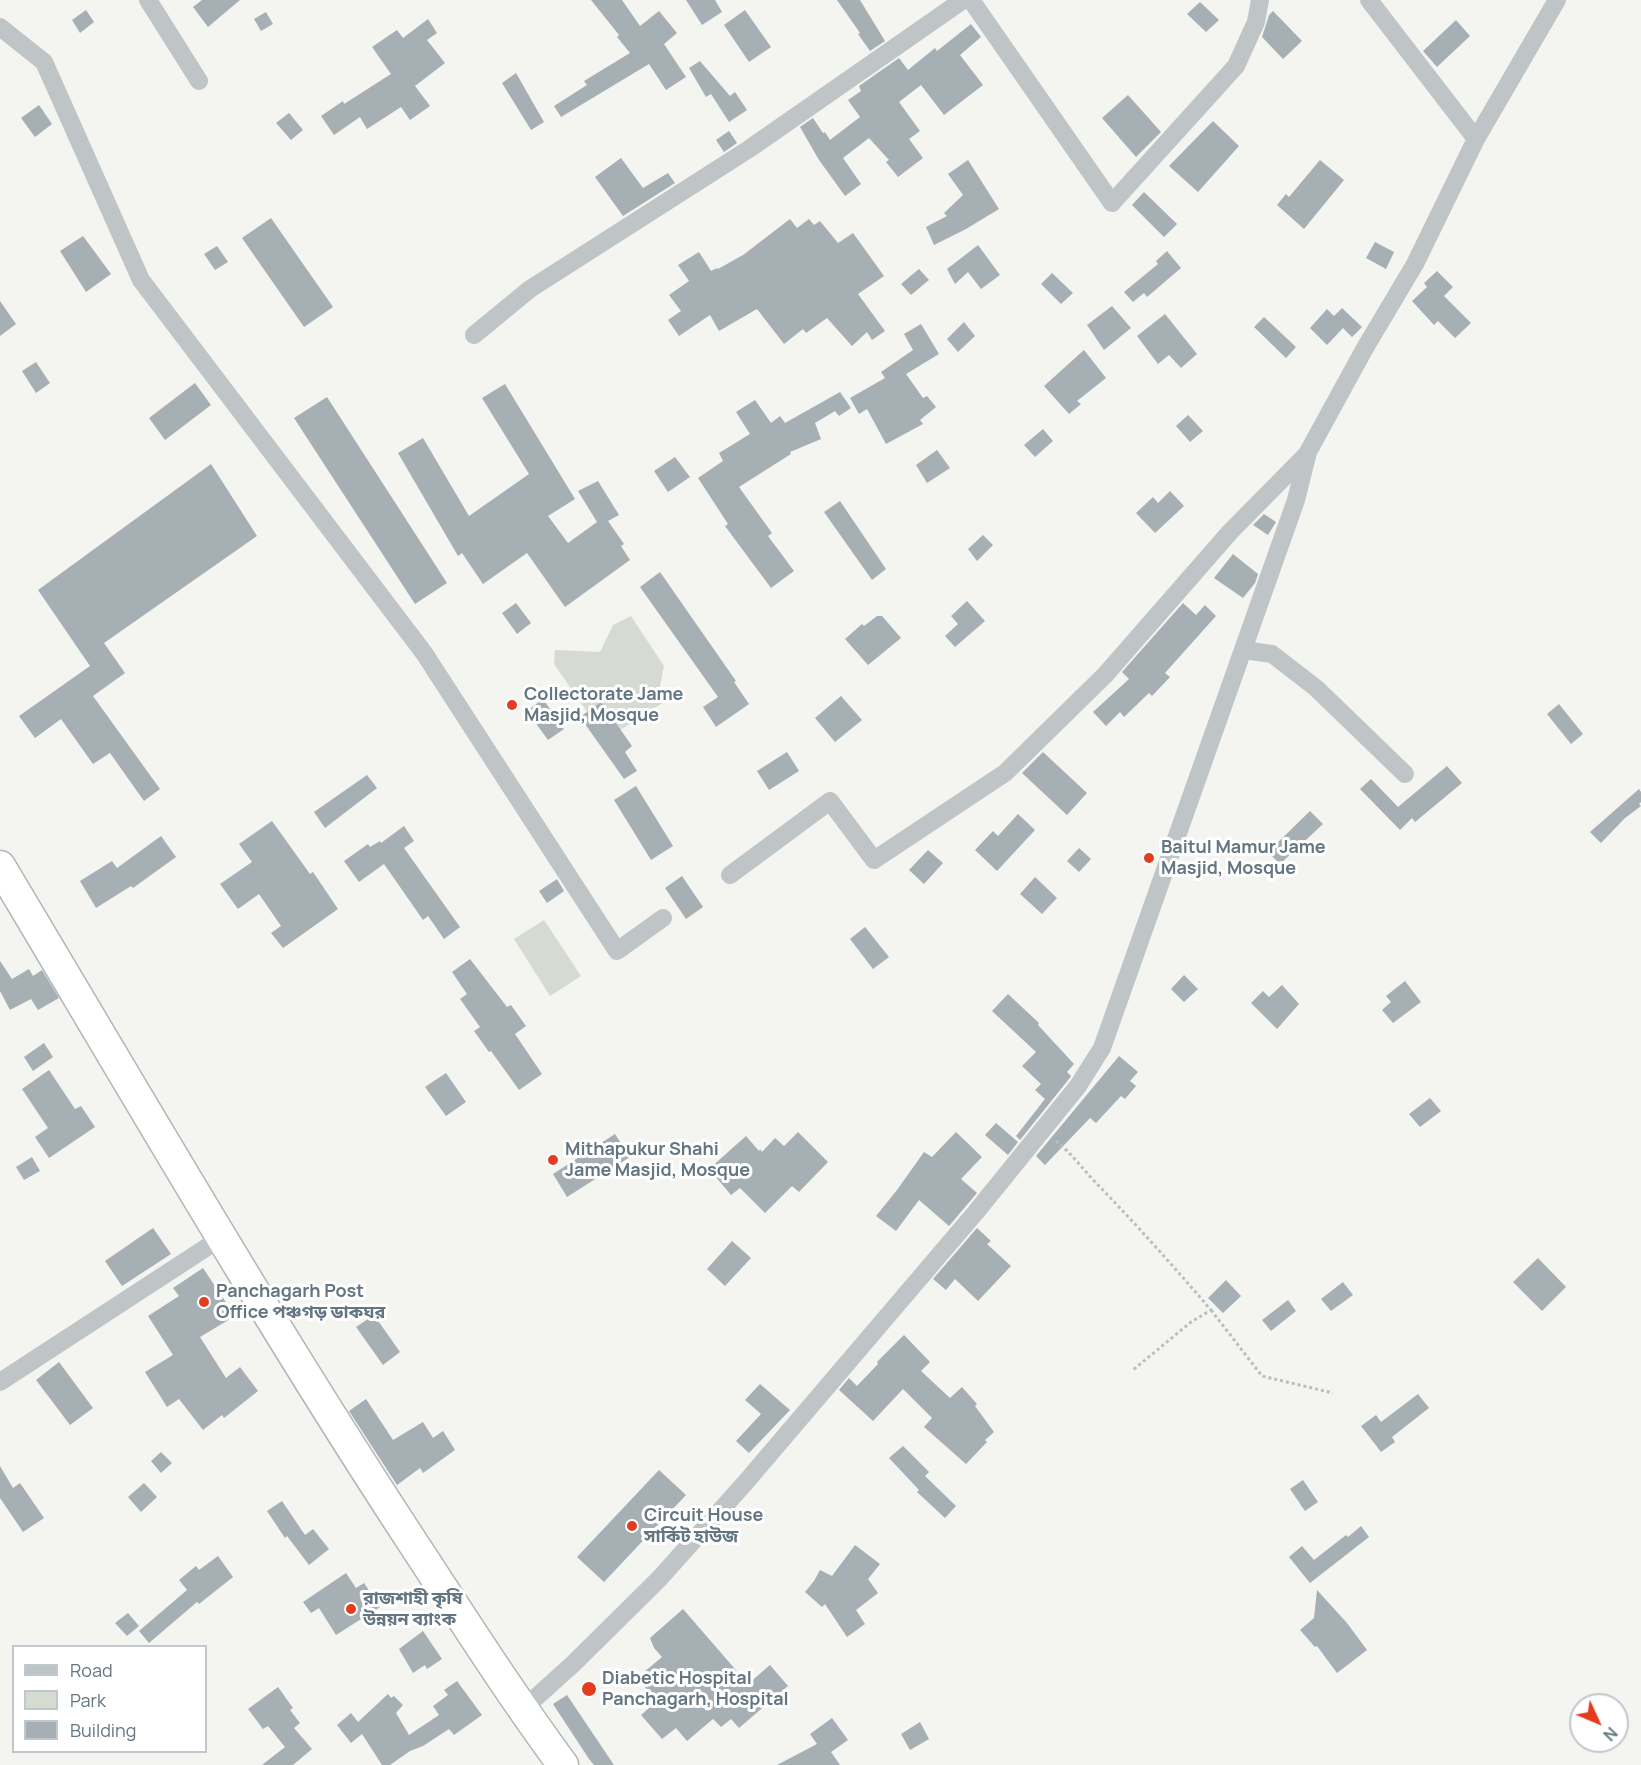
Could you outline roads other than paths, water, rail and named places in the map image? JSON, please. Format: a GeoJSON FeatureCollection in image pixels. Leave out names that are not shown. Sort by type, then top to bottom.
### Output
{"type":"FeatureCollection","features":[{"type":"Feature","properties":{"kind":"highway"},"geometry":{"type":"LineString","coordinates":[[0,866],[221,1238],[344,1438],[522,1710],[563,1765]]}},
{"type":"Feature","properties":{"kind":"street"},"geometry":{"type":"LineString","coordinates":[[148,0],[199,81]]}},
{"type":"Feature","properties":{"kind":"street"},"geometry":{"type":"LineString","coordinates":[[474,335],[530,289],[750,149],[963,0]]}},
{"type":"Feature","properties":{"kind":"street"},"geometry":{"type":"LineString","coordinates":[[971,0],[1112,203],[1236,66],[1256,22],[1260,0]]}},
{"type":"Feature","properties":{"kind":"street"},"geometry":{"type":"LineString","coordinates":[[1369,0],[1476,139]]}},
{"type":"Feature","properties":{"kind":"street"},"geometry":{"type":"LineString","coordinates":[[522,1710],[573,1664],[658,1579],[745,1483],[961,1230],[1078,1086],[1102,1048],[1296,500],[1308,452],[1365,348],[1415,264],[1476,139],[1557,0]]}},
{"type":"Feature","properties":{"kind":"street"},"geometry":{"type":"LineString","coordinates":[[0,27],[44,62],[141,280],[424,653],[617,951],[663,918]]}},
{"type":"Feature","properties":{"kind":"street"},"geometry":{"type":"LineString","coordinates":[[730,875],[830,801],[874,860],[1005,773],[1104,675],[1230,532],[1308,452]]}},
{"type":"Feature","properties":{"kind":"street"},"geometry":{"type":"LineString","coordinates":[[1243,650],[1272,654],[1316,688],[1405,774]]}},
{"type":"Feature","properties":{"kind":"street"},"geometry":{"type":"LineString","coordinates":[[0,1383],[221,1238]]}},
{"type":"Feature","properties":{"kind":"place","name":"Collectorate Jame Masjid, Mosque"},"geometry":{"type":"Point","coordinates":[512,705]}},
{"type":"Feature","properties":{"kind":"place","name":"Baitul Mamur Jame Masjid, Mosque"},"geometry":{"type":"Point","coordinates":[1149,858]}},
{"type":"Feature","properties":{"kind":"place","name":"Mithapukur Shahi Jame Masjid, Mosque"},"geometry":{"type":"Point","coordinates":[553,1160]}},
{"type":"Feature","properties":{"kind":"place","name":"Panchagarh Post Office পঞ্চগড় ডাকঘর"},"geometry":{"type":"Point","coordinates":[204,1302]}},
{"type":"Feature","properties":{"kind":"place","name":"Circuit House সার্কিট হাউজ"},"geometry":{"type":"Point","coordinates":[632,1526]}},
{"type":"Feature","properties":{"kind":"place","name":"রাজশাহী কৃষি উন্নয়ন ব্যাংক"},"geometry":{"type":"Point","coordinates":[351,1609]}},
{"type":"Feature","properties":{"kind":"place","name":"Diabetic Hospital Panchagarh, Hospital"},"geometry":{"type":"Point","coordinates":[589,1689]}}]}
